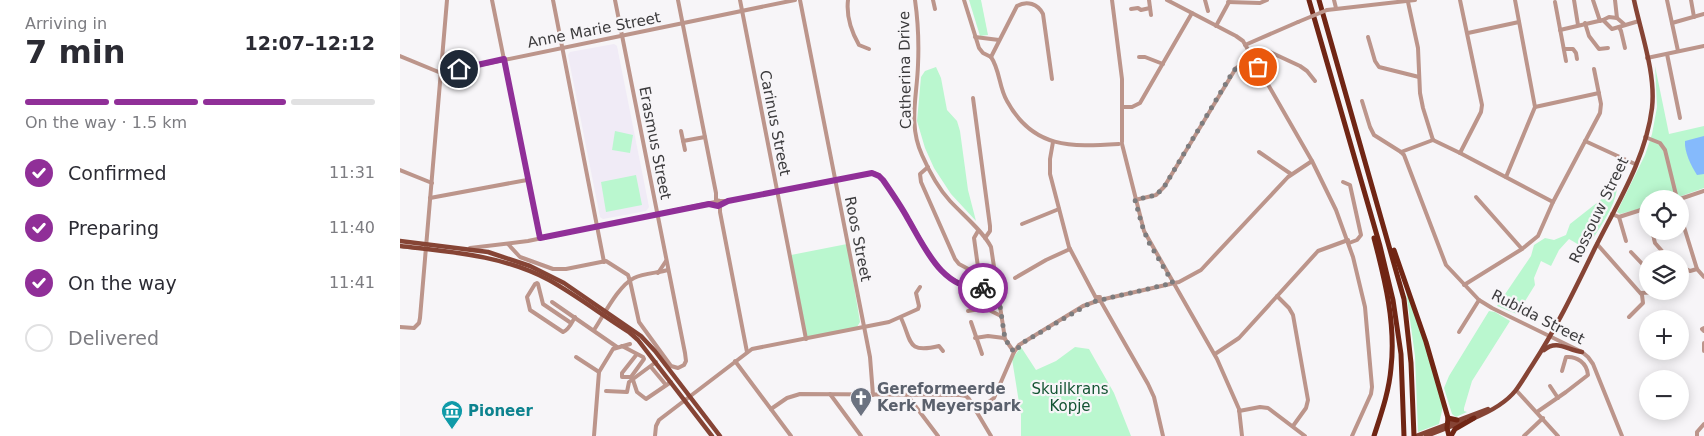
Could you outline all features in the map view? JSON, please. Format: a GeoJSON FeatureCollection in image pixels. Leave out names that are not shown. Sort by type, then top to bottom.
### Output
{"type":"FeatureCollection","features":[{"type":"Feature","properties":{"kind":"highway"},"geometry":{"type":"LineString","coordinates":[[1308,0],[1380,246],[1396,314],[1401,354],[1404,434]]}},
{"type":"Feature","properties":{"kind":"highway"},"geometry":{"type":"LineString","coordinates":[[1319,0],[1397,271],[1407,320],[1411,363],[1413,429],[1415,436]]}},
{"type":"Feature","properties":{"kind":"highway"},"geometry":{"type":"LineString","coordinates":[[1347,134],[1384,277],[1390,319],[1392,354],[1390,374],[1374,436]]}},
{"type":"Feature","properties":{"kind":"highway"},"geometry":{"type":"LineString","coordinates":[[1379,208],[1426,342],[1450,436]]}},
{"type":"Feature","properties":{"kind":"highway"},"geometry":{"type":"LineString","coordinates":[[1450,436],[1455,429],[1474,418]]}},
{"type":"Feature","properties":{"kind":"highway"},"geometry":{"type":"LineString","coordinates":[[1439,428],[1457,420]]}},
{"type":"Feature","properties":{"kind":"main road","name":"Rossouw Street"},"geometry":{"type":"LineString","coordinates":[[1426,436],[1448,423],[1474,418],[1494,407],[1516,390],[1550,336],[1612,214],[1645,137],[1651,116],[1653,97],[1647,58],[1634,0]]}},
{"type":"Feature","properties":{"kind":"main road"},"geometry":{"type":"LineString","coordinates":[[400,241],[474,254],[521,268],[548,280],[605,313],[641,336],[655,351],[720,436]]}},
{"type":"Feature","properties":{"kind":"main road"},"geometry":{"type":"LineString","coordinates":[[400,246],[468,248],[496,254],[542,271],[564,283],[638,340],[712,436]]}},
{"type":"Feature","properties":{"kind":"main road"},"geometry":{"type":"LineString","coordinates":[[1539,355],[1547,348],[1556,344],[1582,352]]}},
{"type":"Feature","properties":{"kind":"main road","name":"Rossouw Street"},"geometry":{"type":"LineString","coordinates":[[1457,420],[1494,407]]}},
{"type":"Feature","properties":{"kind":"main road"},"geometry":{"type":"LineString","coordinates":[[1415,436],[1439,428]]}},
{"type":"Feature","properties":{"kind":"street"},"geometry":{"type":"LineString","coordinates":[[400,327],[416,327],[420,321],[446,0]]}},
{"type":"Feature","properties":{"kind":"street"},"geometry":{"type":"LineString","coordinates":[[492,0],[540,238]]}},
{"type":"Feature","properties":{"kind":"street"},"geometry":{"type":"LineString","coordinates":[[553,0],[604,262]]}},
{"type":"Feature","properties":{"kind":"street","name":"Erasmus Street"},"geometry":{"type":"LineString","coordinates":[[615,0],[686,360],[682,367],[672,366],[639,322],[630,281]]}},
{"type":"Feature","properties":{"kind":"street"},"geometry":{"type":"LineString","coordinates":[[678,0],[747,352]]}},
{"type":"Feature","properties":{"kind":"street","name":"Carinus Street"},"geometry":{"type":"LineString","coordinates":[[740,0],[806,338]]}},
{"type":"Feature","properties":{"kind":"street","name":"Anne Marie Street"},"geometry":{"type":"LineString","coordinates":[[440,73],[795,0]]}},
{"type":"Feature","properties":{"kind":"street","name":"Roos Street"},"geometry":{"type":"LineString","coordinates":[[800,0],[870,357],[873,394]]}},
{"type":"Feature","properties":{"kind":"street"},"geometry":{"type":"LineString","coordinates":[[848,0],[848,15],[853,33],[859,46],[869,49]]}},
{"type":"Feature","properties":{"kind":"street","name":"Catherina Drive"},"geometry":{"type":"LineString","coordinates":[[915,0],[918,23],[918,58],[914,119],[920,147],[928,167],[948,199],[985,238],[992,249],[1004,338],[1014,352]]}},
{"type":"Feature","properties":{"kind":"street"},"geometry":{"type":"LineString","coordinates":[[933,0],[935,8]]}},
{"type":"Feature","properties":{"kind":"street"},"geometry":{"type":"LineString","coordinates":[[964,0],[981,51],[992,58],[1009,104],[1026,126],[1052,142],[1084,147],[1120,143]]}},
{"type":"Feature","properties":{"kind":"street"},"geometry":{"type":"LineString","coordinates":[[1112,0],[1122,75],[1120,143],[1142,225],[1148,241],[1215,354],[1240,411],[1242,436]]}},
{"type":"Feature","properties":{"kind":"street"},"geometry":{"type":"LineString","coordinates":[[1149,0],[1151,15]]}},
{"type":"Feature","properties":{"kind":"street"},"geometry":{"type":"LineString","coordinates":[[1205,0],[1208,11]]}},
{"type":"Feature","properties":{"kind":"street"},"geometry":{"type":"LineString","coordinates":[[1216,26],[1229,1],[1257,3],[1266,0]]}},
{"type":"Feature","properties":{"kind":"street"},"geometry":{"type":"LineString","coordinates":[[1334,0],[1336,8]]}},
{"type":"Feature","properties":{"kind":"street"},"geometry":{"type":"LineString","coordinates":[[1245,45],[1327,10],[1415,0]]}},
{"type":"Feature","properties":{"kind":"street"},"geometry":{"type":"LineString","coordinates":[[1460,0],[1482,107],[1460,153]]}},
{"type":"Feature","properties":{"kind":"street"},"geometry":{"type":"LineString","coordinates":[[1506,177],[1535,108],[1515,0]]}},
{"type":"Feature","properties":{"kind":"street"},"geometry":{"type":"LineString","coordinates":[[1574,0],[1578,25]]}},
{"type":"Feature","properties":{"kind":"street"},"geometry":{"type":"LineString","coordinates":[[1593,0],[1602,20],[1611,29],[1639,21]]}},
{"type":"Feature","properties":{"kind":"street"},"geometry":{"type":"LineString","coordinates":[[1614,0],[1617,18]]}},
{"type":"Feature","properties":{"kind":"street"},"geometry":{"type":"LineString","coordinates":[[1667,0],[1678,51]]}},
{"type":"Feature","properties":{"kind":"street"},"geometry":{"type":"LineString","coordinates":[[1691,0],[1694,17]]}},
{"type":"Feature","properties":{"kind":"street"},"geometry":{"type":"LineString","coordinates":[[1169,1],[1240,39],[1245,45],[1312,161],[1336,210],[1355,262],[1365,307],[1372,387],[1371,394],[1352,436]]}},
{"type":"Feature","properties":{"kind":"street"},"geometry":{"type":"LineString","coordinates":[[1408,2],[1418,48],[1423,108],[1433,140]]}},
{"type":"Feature","properties":{"kind":"street"},"geometry":{"type":"LineString","coordinates":[[1554,2],[1566,61]]}},
{"type":"Feature","properties":{"kind":"street"},"geometry":{"type":"LineString","coordinates":[[992,58],[999,40],[1018,5],[1028,3],[1038,7],[1044,18],[1052,79]]}},
{"type":"Feature","properties":{"kind":"street"},"geometry":{"type":"LineString","coordinates":[[1131,9],[1138,8],[1141,10],[1150,8]]}},
{"type":"Feature","properties":{"kind":"street"},"geometry":{"type":"LineString","coordinates":[[1122,107],[1132,107],[1140,103],[1192,13]]}},
{"type":"Feature","properties":{"kind":"street"},"geometry":{"type":"LineString","coordinates":[[1672,23],[1704,14]]}},
{"type":"Feature","properties":{"kind":"street"},"geometry":{"type":"LineString","coordinates":[[1560,30],[1609,17],[1617,18],[1624,24]]}},
{"type":"Feature","properties":{"kind":"street"},"geometry":{"type":"LineString","coordinates":[[1468,33],[1519,22]]}},
{"type":"Feature","properties":{"kind":"street"},"geometry":{"type":"LineString","coordinates":[[1585,24],[1589,36],[1599,49],[1608,48]]}},
{"type":"Feature","properties":{"kind":"street"},"geometry":{"type":"LineString","coordinates":[[1619,28],[1626,48]]}},
{"type":"Feature","properties":{"kind":"street"},"geometry":{"type":"LineString","coordinates":[[975,37],[999,40]]}},
{"type":"Feature","properties":{"kind":"street"},"geometry":{"type":"LineString","coordinates":[[1368,37],[1375,61],[1379,67],[1419,77]]}},
{"type":"Feature","properties":{"kind":"street"},"geometry":{"type":"LineString","coordinates":[[1647,58],[1704,46]]}},
{"type":"Feature","properties":{"kind":"street"},"geometry":{"type":"LineString","coordinates":[[1564,49],[1573,49],[1576,52],[1577,59]]}},
{"type":"Feature","properties":{"kind":"street"},"geometry":{"type":"LineString","coordinates":[[1135,200],[1156,195],[1163,189],[1233,71],[1253,58],[1268,52],[1274,53],[1302,68],[1315,81]]}},
{"type":"Feature","properties":{"kind":"street"},"geometry":{"type":"LineString","coordinates":[[1667,54],[1680,118]]}},
{"type":"Feature","properties":{"kind":"street"},"geometry":{"type":"LineString","coordinates":[[400,56],[440,73]]}},
{"type":"Feature","properties":{"kind":"street"},"geometry":{"type":"LineString","coordinates":[[1139,57],[1145,57],[1162,64]]}},
{"type":"Feature","properties":{"kind":"street"},"geometry":{"type":"LineString","coordinates":[[1464,285],[1522,249],[1538,236],[1553,202],[1600,113],[1601,104],[1594,69]]}},
{"type":"Feature","properties":{"kind":"street"},"geometry":{"type":"LineString","coordinates":[[1535,108],[1599,93]]}},
{"type":"Feature","properties":{"kind":"street"},"geometry":{"type":"LineString","coordinates":[[973,98],[990,226],[990,231],[985,238]]}},
{"type":"Feature","properties":{"kind":"street"},"geometry":{"type":"LineString","coordinates":[[1362,101],[1372,132],[1402,152],[1433,140],[1553,202]]}},
{"type":"Feature","properties":{"kind":"street"},"geometry":{"type":"LineString","coordinates":[[681,131],[685,150]]}},
{"type":"Feature","properties":{"kind":"street"},"geometry":{"type":"LineString","coordinates":[[683,141],[705,137]]}},
{"type":"Feature","properties":{"kind":"street"},"geometry":{"type":"LineString","coordinates":[[1645,137],[1663,146],[1675,190]]}},
{"type":"Feature","properties":{"kind":"street"},"geometry":{"type":"LineString","coordinates":[[1585,141],[1635,164]]}},
{"type":"Feature","properties":{"kind":"street"},"geometry":{"type":"LineString","coordinates":[[1052,142],[1049,167],[1070,249],[1152,391],[1163,436]]}},
{"type":"Feature","properties":{"kind":"street"},"geometry":{"type":"LineString","coordinates":[[1259,152],[1291,174]]}},
{"type":"Feature","properties":{"kind":"street","name":"Rubida Street"},"geometry":{"type":"LineString","coordinates":[[1402,152],[1443,262],[1479,300],[1582,352],[1588,357],[1593,364],[1622,436]]}},
{"type":"Feature","properties":{"kind":"street"},"geometry":{"type":"LineString","coordinates":[[976,412],[994,398],[1014,352],[1024,342],[1098,299],[1173,283],[1189,277],[1205,266],[1291,174],[1312,161]]}},
{"type":"Feature","properties":{"kind":"street"},"geometry":{"type":"LineString","coordinates":[[928,167],[920,174],[921,182],[955,260],[972,271],[977,270],[978,267],[974,238],[978,231]]}},
{"type":"Feature","properties":{"kind":"street"},"geometry":{"type":"LineString","coordinates":[[400,170],[432,183]]}},
{"type":"Feature","properties":{"kind":"street"},"geometry":{"type":"LineString","coordinates":[[468,248],[486,248],[528,241],[869,173],[879,176],[902,208],[929,254],[945,274],[954,281],[973,288],[997,286]]}},
{"type":"Feature","properties":{"kind":"street"},"geometry":{"type":"LineString","coordinates":[[430,198],[527,180]]}},
{"type":"Feature","properties":{"kind":"street"},"geometry":{"type":"LineString","coordinates":[[1215,354],[1239,338],[1318,251],[1348,241],[1358,240],[1361,235],[1350,184],[1343,182]]}},
{"type":"Feature","properties":{"kind":"street"},"geometry":{"type":"LineString","coordinates":[[1689,196],[1704,191]]}},
{"type":"Feature","properties":{"kind":"street"},"geometry":{"type":"LineString","coordinates":[[1476,197],[1522,249]]}},
{"type":"Feature","properties":{"kind":"street"},"geometry":{"type":"LineString","coordinates":[[1022,224],[1059,209]]}},
{"type":"Feature","properties":{"kind":"street"},"geometry":{"type":"LineString","coordinates":[[1612,214],[1618,217],[1639,211]]}},
{"type":"Feature","properties":{"kind":"street"},"geometry":{"type":"LineString","coordinates":[[1618,217],[1626,242]]}},
{"type":"Feature","properties":{"kind":"street"},"geometry":{"type":"LineString","coordinates":[[1686,240],[1697,269],[1704,277]]}},
{"type":"Feature","properties":{"kind":"street"},"geometry":{"type":"LineString","coordinates":[[517,254],[519,245],[528,241]]}},
{"type":"Feature","properties":{"kind":"street"},"geometry":{"type":"LineString","coordinates":[[508,244],[521,258],[557,269],[604,262],[609,263],[628,275],[630,281]]}},
{"type":"Feature","properties":{"kind":"street"},"geometry":{"type":"LineString","coordinates":[[1597,244],[1639,291]]}},
{"type":"Feature","properties":{"kind":"street"},"geometry":{"type":"LineString","coordinates":[[1014,278],[1070,249]]}},
{"type":"Feature","properties":{"kind":"street"},"geometry":{"type":"LineString","coordinates":[[1631,252],[1639,260]]}},
{"type":"Feature","properties":{"kind":"street"},"geometry":{"type":"LineString","coordinates":[[658,273],[666,261]]}},
{"type":"Feature","properties":{"kind":"street"},"geometry":{"type":"LineString","coordinates":[[1689,271],[1697,269]]}},
{"type":"Feature","properties":{"kind":"street"},"geometry":{"type":"LineString","coordinates":[[594,330],[620,290],[630,281],[637,277],[668,270]]}},
{"type":"Feature","properties":{"kind":"street"},"geometry":{"type":"LineString","coordinates":[[571,324],[543,304],[538,284],[536,283],[527,297],[530,310],[564,332],[571,324],[575,317]]}},
{"type":"Feature","properties":{"kind":"street"},"geometry":{"type":"LineString","coordinates":[[655,436],[659,420],[747,352],[902,318],[919,308],[916,293],[920,288]]}},
{"type":"Feature","properties":{"kind":"street"},"geometry":{"type":"LineString","coordinates":[[1277,296],[1290,308],[1293,315],[1308,400],[1306,408],[1293,426]]}},
{"type":"Feature","properties":{"kind":"street"},"geometry":{"type":"LineString","coordinates":[[1459,332],[1479,300]]}},
{"type":"Feature","properties":{"kind":"street"},"geometry":{"type":"LineString","coordinates":[[1629,317],[1644,300]]}},
{"type":"Feature","properties":{"kind":"street"},"geometry":{"type":"LineString","coordinates":[[552,302],[617,347]]}},
{"type":"Feature","properties":{"kind":"street"},"geometry":{"type":"LineString","coordinates":[[968,311],[985,308],[1001,316]]}},
{"type":"Feature","properties":{"kind":"street"},"geometry":{"type":"LineString","coordinates":[[902,318],[910,342],[923,349],[940,346],[943,351]]}},
{"type":"Feature","properties":{"kind":"street"},"geometry":{"type":"LineString","coordinates":[[971,322],[982,354]]}},
{"type":"Feature","properties":{"kind":"street"},"geometry":{"type":"LineString","coordinates":[[975,338],[988,336],[1004,338]]}},
{"type":"Feature","properties":{"kind":"street"},"geometry":{"type":"LineString","coordinates":[[1704,343],[1704,351]]}},
{"type":"Feature","properties":{"kind":"street"},"geometry":{"type":"LineString","coordinates":[[594,436],[599,372],[612,349],[630,344]]}},
{"type":"Feature","properties":{"kind":"street"},"geometry":{"type":"LineString","coordinates":[[622,346],[637,354],[643,358],[631,377],[622,377],[622,373],[637,354]]}},
{"type":"Feature","properties":{"kind":"street"},"geometry":{"type":"LineString","coordinates":[[1537,412],[1588,375],[1584,364],[1573,356],[1564,359],[1562,371]]}},
{"type":"Feature","properties":{"kind":"street"},"geometry":{"type":"LineString","coordinates":[[576,357],[599,372]]}},
{"type":"Feature","properties":{"kind":"street"},"geometry":{"type":"LineString","coordinates":[[735,361],[791,436]]}},
{"type":"Feature","properties":{"kind":"street"},"geometry":{"type":"LineString","coordinates":[[606,390],[627,392],[628,382],[656,362]]}},
{"type":"Feature","properties":{"kind":"street"},"geometry":{"type":"LineString","coordinates":[[651,367],[666,385]]}},
{"type":"Feature","properties":{"kind":"street"},"geometry":{"type":"LineString","coordinates":[[633,380],[637,392],[645,399],[650,398],[671,382]]}},
{"type":"Feature","properties":{"kind":"street"},"geometry":{"type":"LineString","coordinates":[[1550,386],[1558,398]]}},
{"type":"Feature","properties":{"kind":"street"},"geometry":{"type":"LineString","coordinates":[[1516,390],[1558,436]]}},
{"type":"Feature","properties":{"kind":"street"},"geometry":{"type":"LineString","coordinates":[[830,394],[861,436]]}},
{"type":"Feature","properties":{"kind":"street"},"geometry":{"type":"LineString","coordinates":[[771,409],[795,395],[963,395],[969,399],[991,436]]}},
{"type":"Feature","properties":{"kind":"street"},"geometry":{"type":"LineString","coordinates":[[907,395],[938,436]]}},
{"type":"Feature","properties":{"kind":"street"},"geometry":{"type":"LineString","coordinates":[[1240,411],[1267,407],[1305,436]]}},
{"type":"Feature","properties":{"kind":"street"},"geometry":{"type":"LineString","coordinates":[[1525,436],[1543,418]]}},
{"type":"Feature","properties":{"kind":"street"},"geometry":{"type":"LineString","coordinates":[[1697,436],[1697,432],[1704,424]]}},
{"type":"Feature","properties":{"kind":"shaded area"},"geometry":{"type":"Polygon","coordinates":[[[614,44],[617,46],[649,207],[646,211],[603,219],[600,217],[568,55],[570,52],[614,44]]]}},
{"type":"Feature","properties":{"kind":"green space"},"geometry":{"type":"Polygon","coordinates":[[[969,0],[981,0],[988,35],[980,36],[969,0]]]}},
{"type":"Feature","properties":{"kind":"green space"},"geometry":{"type":"Polygon","coordinates":[[[1655,66],[1669,134],[1704,126],[1704,188],[1689,193],[1689,190],[1639,190],[1639,209],[1620,214],[1617,212],[1645,155],[1652,134],[1657,107],[1655,66]]]}},
{"type":"Feature","properties":{"kind":"green space"},"geometry":{"type":"Polygon","coordinates":[[[936,67],[941,78],[947,110],[957,121],[960,131],[968,190],[976,221],[951,194],[934,168],[925,148],[917,121],[921,77],[925,71],[936,67]]]}},
{"type":"Feature","properties":{"kind":"green space"},"geometry":{"type":"Polygon","coordinates":[[[615,131],[633,135],[630,153],[612,150],[615,131]]]}},
{"type":"Feature","properties":{"kind":"green space"},"geometry":{"type":"Polygon","coordinates":[[[636,175],[642,205],[606,212],[601,182],[636,175]]]}},
{"type":"Feature","properties":{"kind":"green space"},"geometry":{"type":"Polygon","coordinates":[[[1617,187],[1616,195],[1609,211],[1586,249],[1569,239],[1559,250],[1551,266],[1541,261],[1534,278],[1535,285],[1517,314],[1497,306],[1531,256],[1534,245],[1545,238],[1554,240],[1566,235],[1570,224],[1617,187]]]}},
{"type":"Feature","properties":{"kind":"green space"},"geometry":{"type":"Polygon","coordinates":[[[847,244],[860,322],[857,327],[807,337],[791,255],[847,244]]]}},
{"type":"Feature","properties":{"kind":"green space"},"geometry":{"type":"Polygon","coordinates":[[[1406,291],[1426,345],[1443,406],[1439,424],[1418,432],[1415,356],[1406,291]]]}},
{"type":"Feature","properties":{"kind":"green space"},"geometry":{"type":"Polygon","coordinates":[[[1489,311],[1495,312],[1510,321],[1472,381],[1464,408],[1464,411],[1467,412],[1456,417],[1452,414],[1444,388],[1449,376],[1489,311]]]}},
{"type":"Feature","properties":{"kind":"green space","name":"Skuilkrans Kopje"},"geometry":{"type":"Polygon","coordinates":[[[1021,347],[1036,370],[1056,361],[1075,347],[1089,349],[1114,393],[1131,436],[1021,436],[1021,415],[1012,359],[1021,347]]]}},
{"type":"Feature","properties":{"kind":"water"},"geometry":{"type":"Polygon","coordinates":[[[1704,136],[1704,174],[1697,175],[1688,158],[1685,141],[1704,136]]]}},
{"type":"Feature","properties":{"kind":"way so far"},"geometry":{"type":"LineString","coordinates":[[983,288],[997,286],[1005,339],[1014,352],[1024,342],[1092,302],[1173,283],[1148,241],[1135,200],[1156,195],[1164,187],[1234,70],[1253,58],[1258,67]]}},
{"type":"Feature","properties":{"kind":"place","name":"Gereformeerde Kerk Meyerspark"},"geometry":{"type":"Point","coordinates":[861,417]}},
{"type":"Feature","properties":{"kind":"place","name":"Pioneer"},"geometry":{"type":"Point","coordinates":[452,430]}},
{"type":"Feature","properties":{"kind":"route"},"geometry":{"type":"LineString","coordinates":[[459,69],[504,59],[540,238],[709,204],[718,206],[728,201],[872,173],[883,180],[929,254],[945,274],[951,279],[970,287],[983,288]]}}]}
